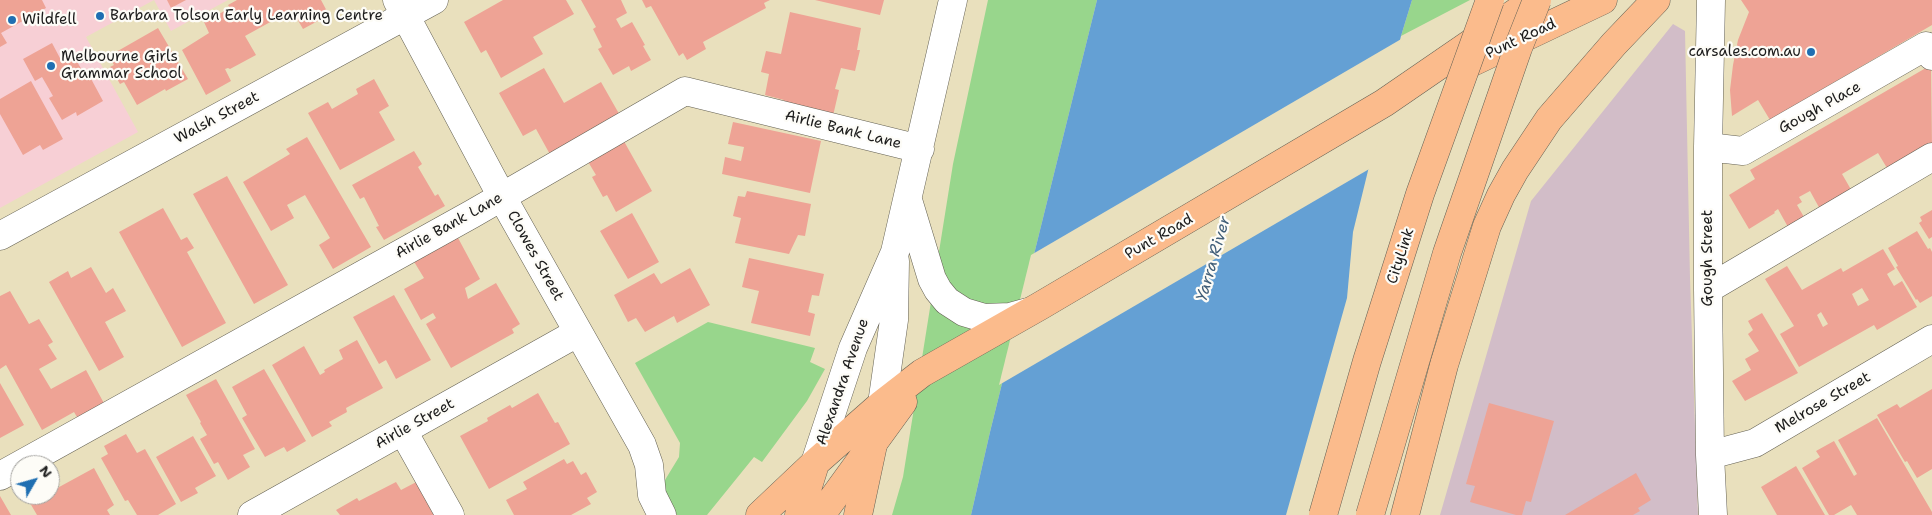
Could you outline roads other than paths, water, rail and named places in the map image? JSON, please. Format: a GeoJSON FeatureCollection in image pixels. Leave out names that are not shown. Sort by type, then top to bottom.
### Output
{"type":"FeatureCollection","features":[{"type":"Feature","properties":{"kind":"main road","name":"CityLink"},"geometry":{"type":"LineString","coordinates":[[1323,515],[1367,362],[1420,194],[1490,0]]}},
{"type":"Feature","properties":{"kind":"main road","name":"Punt Road"},"geometry":{"type":"LineString","coordinates":[[1424,81],[1535,0]]}},
{"type":"Feature","properties":{"kind":"main road"},"geometry":{"type":"LineString","coordinates":[[1370,515],[1447,253],[1535,0]]}},
{"type":"Feature","properties":{"kind":"main road","name":"Punt Road"},"geometry":{"type":"LineString","coordinates":[[760,515],[882,404],[981,330],[1040,306],[1424,81],[1603,0]]}},
{"type":"Feature","properties":{"kind":"main road"},"geometry":{"type":"LineString","coordinates":[[1405,515],[1444,364],[1487,226],[1501,195],[1515,170],[1549,119],[1614,44],[1656,0]]}},
{"type":"Feature","properties":{"kind":"main road","name":"Punt Road"},"geometry":{"type":"LineString","coordinates":[[821,515],[874,438],[931,368]]}},
{"type":"Feature","properties":{"kind":"main road","name":"Alexandra Avenue"},"geometry":{"type":"LineString","coordinates":[[858,515],[882,404]]}},
{"type":"Feature","properties":{"kind":"main road","name":"Alexandra Avenue"},"geometry":{"type":"LineString","coordinates":[[799,515],[815,463]]}},
{"type":"Feature","properties":{"kind":"street","name":"Walsh Street"},"geometry":{"type":"LineString","coordinates":[[0,236],[401,8],[434,0]]}},
{"type":"Feature","properties":{"kind":"street","name":"Alexandra Avenue"},"geometry":{"type":"LineString","coordinates":[[815,463],[852,348],[895,252],[953,0]]}},
{"type":"Feature","properties":{"kind":"street","name":"Gough Street"},"geometry":{"type":"LineString","coordinates":[[1711,0],[1708,289],[1710,455],[1713,515]]}},
{"type":"Feature","properties":{"kind":"street","name":"Clowes Street"},"geometry":{"type":"LineString","coordinates":[[401,8],[502,197],[642,445],[649,465],[652,495],[662,515]]}},
{"type":"Feature","properties":{"kind":"street","name":"Gough Place"},"geometry":{"type":"LineString","coordinates":[[1708,147],[1743,151],[1929,51]]}},
{"type":"Feature","properties":{"kind":"street","name":"Airlie Bank Lane"},"geometry":{"type":"LineString","coordinates":[[0,476],[502,197],[685,91],[920,149]]}},
{"type":"Feature","properties":{"kind":"street"},"geometry":{"type":"LineString","coordinates":[[1708,289],[1932,157]]}},
{"type":"Feature","properties":{"kind":"street"},"geometry":{"type":"LineString","coordinates":[[908,199],[932,279],[938,290],[981,330]]}},
{"type":"Feature","properties":{"kind":"street","name":"Alexandra Avenue"},"geometry":{"type":"LineString","coordinates":[[882,404],[894,320],[895,252]]}},
{"type":"Feature","properties":{"kind":"street","name":"Airlie Street"},"geometry":{"type":"LineString","coordinates":[[252,515],[578,333]]}},
{"type":"Feature","properties":{"kind":"street","name":"Melrose Street"},"geometry":{"type":"LineString","coordinates":[[1710,455],[1755,443],[1932,339]]}},
{"type":"Feature","properties":{"kind":"street"},"geometry":{"type":"LineString","coordinates":[[403,431],[450,515]]}},
{"type":"Feature","properties":{"kind":"water","name":"Yarra River"},"geometry":{"type":"Polygon","coordinates":[[[1097,0],[1412,0],[1401,36],[1353,232],[1347,298],[1286,515],[971,515],[1097,0]]]}},
{"type":"Feature","properties":{"kind":"place","name":"Barbara Tolson Early Learning Centre"},"geometry":{"type":"Point","coordinates":[100,16]}},
{"type":"Feature","properties":{"kind":"place","name":"Wildfell"},"geometry":{"type":"Point","coordinates":[12,20]}},
{"type":"Feature","properties":{"kind":"place","name":"carsales.com.au"},"geometry":{"type":"Point","coordinates":[1811,52]}},
{"type":"Feature","properties":{"kind":"place","name":"Melbourne Girls Grammar School"},"geometry":{"type":"Point","coordinates":[51,66]}}]}
